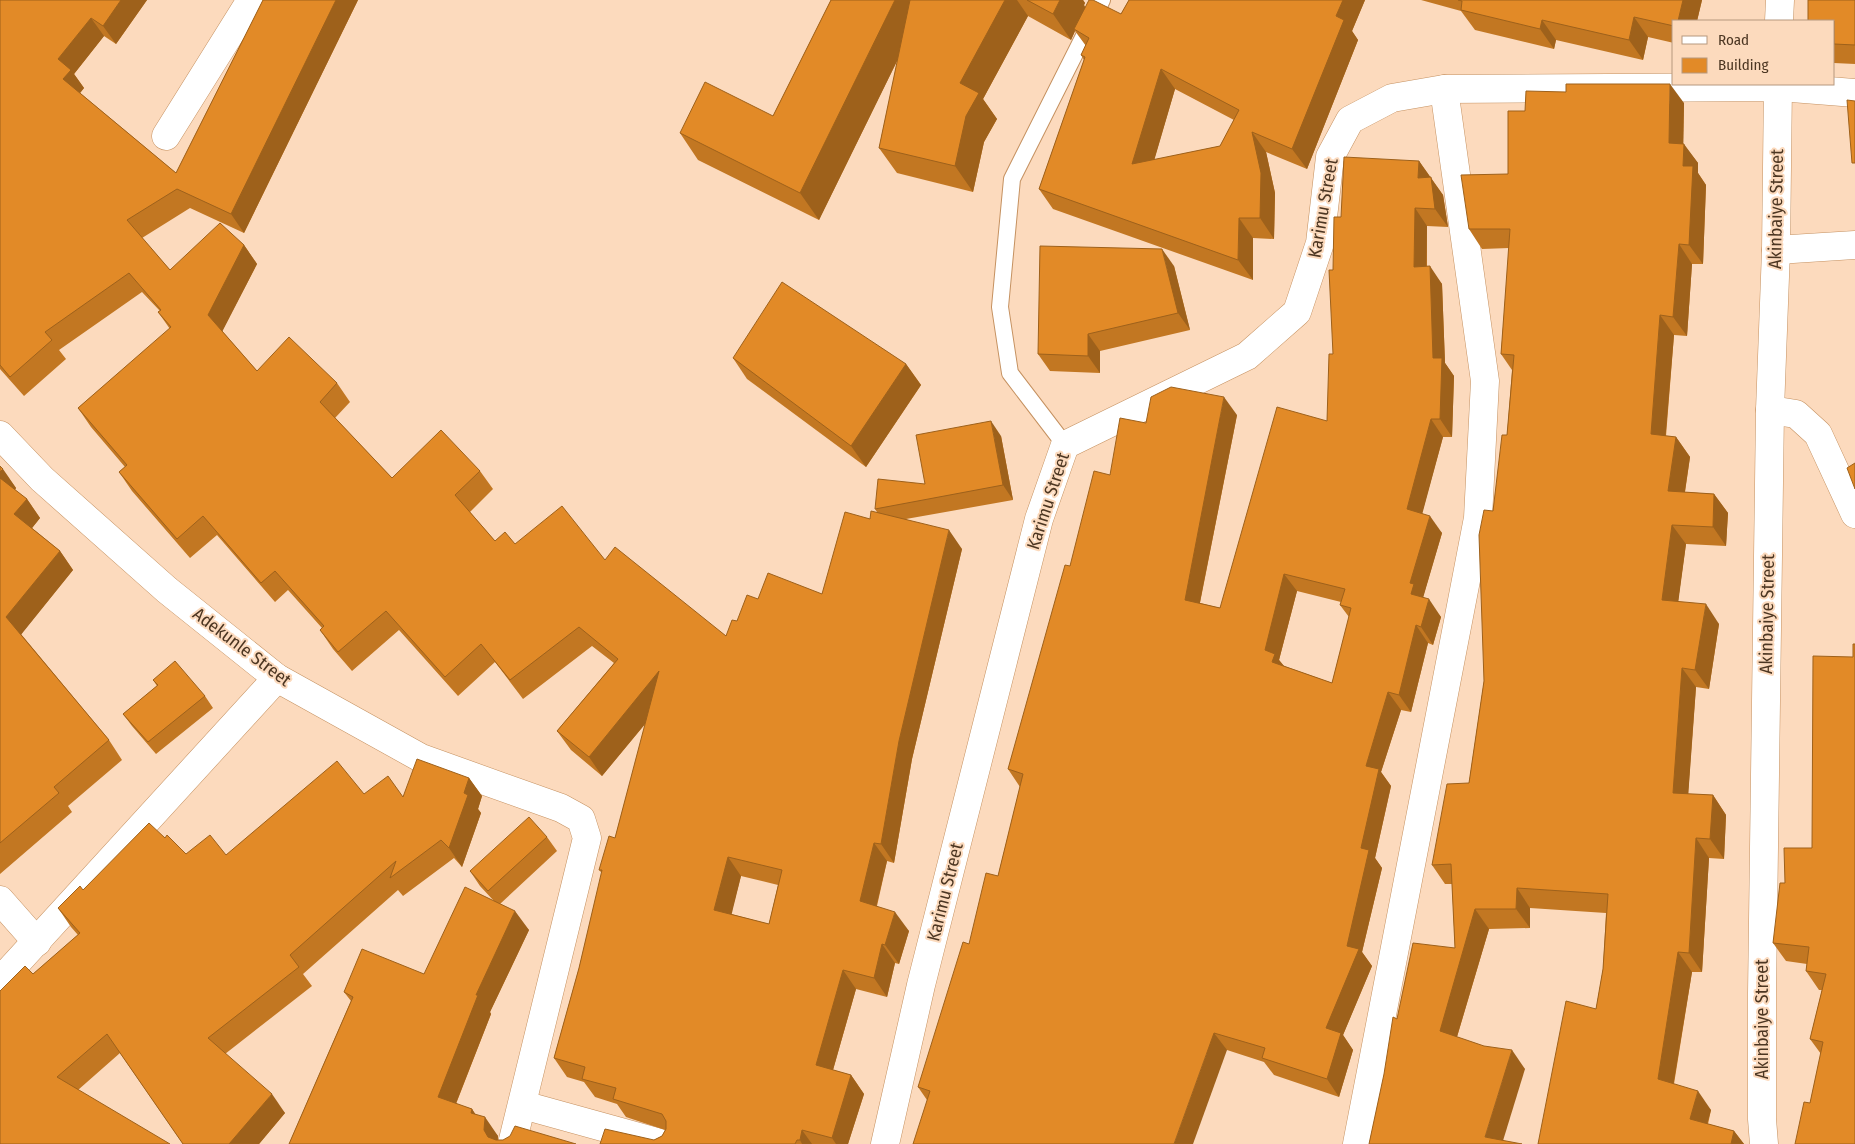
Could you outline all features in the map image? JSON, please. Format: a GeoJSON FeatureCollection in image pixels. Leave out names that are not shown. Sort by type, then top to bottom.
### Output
{"type":"FeatureCollection","features":[{"type":"Feature","properties":{"kind":"street"},"geometry":{"type":"LineString","coordinates":[[166,136],[251,0]]}},
{"type":"Feature","properties":{"kind":"street"},"geometry":{"type":"LineString","coordinates":[[1780,0],[1780,20]]}},
{"type":"Feature","properties":{"kind":"street","name":"Karimu Street"},"geometry":{"type":"LineString","coordinates":[[885,1144],[921,985],[1039,519],[1065,445],[1247,356],[1296,312],[1320,243],[1330,157],[1350,120],[1392,98],[1444,89],[1778,85],[1855,92]]}},
{"type":"Feature","properties":{"kind":"street","name":"Akinbaiye Street"},"geometry":{"type":"LineString","coordinates":[[1764,1144],[1762,1119],[1762,993],[1770,410],[1776,250],[1778,85]]}},
{"type":"Feature","properties":{"kind":"street"},"geometry":{"type":"LineString","coordinates":[[1357,1144],[1478,518],[1484,381],[1444,89]]}},
{"type":"Feature","properties":{"kind":"street"},"geometry":{"type":"LineString","coordinates":[[1776,250],[1855,246]]}},
{"type":"Feature","properties":{"kind":"street"},"geometry":{"type":"LineString","coordinates":[[1770,410],[1796,414],[1818,434],[1855,514]]}},
{"type":"Feature","properties":{"kind":"street","name":"Adekunle Street"},"geometry":{"type":"LineString","coordinates":[[0,435],[42,479],[166,590],[277,678],[421,758],[561,808],[581,819],[587,838],[523,1104]]}},
{"type":"Feature","properties":{"kind":"street"},"geometry":{"type":"LineString","coordinates":[[0,981],[277,678]]}},
{"type":"Feature","properties":{"kind":"street"},"geometry":{"type":"LineString","coordinates":[[0,900],[37,942]]}},
{"type":"Feature","properties":{"kind":"street"},"geometry":{"type":"LineString","coordinates":[[512,1144],[523,1104],[664,1144]]}},
{"type":"Feature","properties":{"kind":"lane"},"geometry":{"type":"LineString","coordinates":[[1065,445],[1010,373],[1000,307],[1012,179],[1102,0]]}},
{"type":"Feature","properties":{"kind":"building"},"geometry":{"type":"Polygon","coordinates":[[[0,0],[121,0],[103,26],[91,18],[58,59],[71,70],[63,79],[176,173],[263,0],[336,0],[231,214],[177,189],[127,220],[170,270],[220,223],[244,245],[208,315],[257,371],[289,337],[337,383],[320,402],[392,478],[441,430],[480,471],[455,495],[495,541],[505,532],[515,544],[562,506],[605,560],[615,547],[726,636],[732,620],[737,621],[747,595],[758,599],[768,573],[822,594],[845,512],[870,519],[871,511],[949,530],[899,741],[881,844],[874,843],[860,901],[895,912],[885,945],[882,944],[874,978],[843,970],[816,1065],[851,1075],[832,1138],[802,1130],[800,1140],[797,1140],[795,1144],[600,1144],[605,1129],[654,1140],[662,1136],[666,1129],[666,1121],[662,1114],[613,1099],[616,1088],[582,1079],[585,1067],[554,1058],[579,968],[602,870],[599,870],[609,836],[615,838],[659,671],[589,757],[557,731],[618,659],[579,627],[510,680],[481,644],[445,677],[386,611],[338,652],[320,630],[324,626],[275,571],[261,583],[203,516],[177,539],[119,472],[127,465],[78,408],[171,327],[158,312],[161,310],[129,273],[45,332],[52,340],[10,377],[0,365],[0,0]],[[728,857],[714,910],[769,924],[782,870],[728,857]]]}},
{"type":"Feature","properties":{"kind":"building"},"geometry":{"type":"Polygon","coordinates":[[[831,0],[895,0],[800,193],[680,133],[705,82],[773,116],[831,0]]]}},
{"type":"Feature","properties":{"kind":"building"},"geometry":{"type":"Polygon","coordinates":[[[910,0],[1005,0],[960,83],[979,93],[966,116],[955,166],[879,148],[910,0]]]}},
{"type":"Feature","properties":{"kind":"building"},"geometry":{"type":"Polygon","coordinates":[[[1027,0],[1060,0],[1053,14],[1027,0]]]}},
{"type":"Feature","properties":{"kind":"building"},"geometry":{"type":"Polygon","coordinates":[[[1089,0],[1093,0],[1121,14],[1129,0],[1343,0],[1336,16],[1344,20],[1292,149],[1252,132],[1261,173],[1260,218],[1239,218],[1238,260],[1039,189],[1085,57],[1081,55],[1089,38],[1074,29],[1089,0]],[[1161,69],[1132,164],[1220,146],[1239,110],[1161,69]]]}},
{"type":"Feature","properties":{"kind":"building"},"geometry":{"type":"Polygon","coordinates":[[[1458,0],[1683,0],[1678,20],[1672,20],[1672,26],[1634,17],[1629,40],[1542,20],[1540,29],[1461,10],[1462,1],[1458,0]]]}},
{"type":"Feature","properties":{"kind":"building"},"geometry":{"type":"Polygon","coordinates":[[[1808,0],[1855,0],[1855,45],[1835,44],[1835,20],[1808,20],[1808,0]]]}},
{"type":"Feature","properties":{"kind":"building"},"geometry":{"type":"Polygon","coordinates":[[[1566,84],[1670,84],[1669,143],[1684,144],[1683,166],[1693,166],[1689,245],[1679,244],[1673,317],[1660,315],[1651,434],[1676,437],[1668,491],[1714,494],[1713,527],[1672,525],[1662,600],[1706,604],[1695,670],[1682,668],[1673,793],[1713,795],[1710,839],[1696,838],[1689,953],[1678,952],[1658,1079],[1698,1091],[1690,1119],[1734,1131],[1731,1144],[1538,1144],[1566,1001],[1596,1009],[1603,969],[1608,894],[1517,888],[1516,909],[1475,909],[1440,1031],[1484,1046],[1512,1050],[1485,1137],[1522,1144],[1369,1144],[1384,1074],[1393,1017],[1397,1019],[1413,943],[1455,948],[1451,864],[1432,865],[1447,784],[1469,783],[1484,681],[1479,535],[1484,510],[1493,511],[1502,435],[1507,435],[1514,355],[1501,354],[1510,229],[1469,229],[1461,175],[1508,174],[1508,111],[1525,111],[1526,91],[1566,92],[1566,84]]]}},
{"type":"Feature","properties":{"kind":"building"},"geometry":{"type":"Polygon","coordinates":[[[1847,100],[1855,101],[1855,163],[1852,163],[1847,100]]]}},
{"type":"Feature","properties":{"kind":"building"},"geometry":{"type":"Polygon","coordinates":[[[1344,157],[1419,161],[1418,178],[1431,177],[1435,209],[1415,208],[1414,267],[1430,266],[1433,358],[1442,358],[1440,419],[1431,419],[1407,509],[1430,516],[1410,583],[1414,584],[1411,594],[1429,599],[1421,627],[1416,625],[1399,695],[1388,692],[1366,766],[1379,769],[1361,848],[1369,850],[1347,946],[1359,949],[1326,1028],[1341,1033],[1327,1079],[1262,1058],[1265,1048],[1214,1033],[1174,1144],[913,1144],[930,1091],[918,1087],[963,942],[969,944],[986,873],[998,876],[1023,774],[1008,769],[1065,565],[1070,566],[1094,471],[1110,475],[1120,418],[1146,423],[1151,397],[1171,387],[1224,397],[1185,600],[1220,608],[1277,407],[1327,421],[1329,354],[1333,354],[1329,270],[1333,270],[1334,217],[1341,217],[1344,157]],[[1284,574],[1265,650],[1275,654],[1272,662],[1332,683],[1351,608],[1340,605],[1345,589],[1284,574]]]}},
{"type":"Feature","properties":{"kind":"building"},"geometry":{"type":"Polygon","coordinates":[[[1040,246],[1162,249],[1178,313],[1088,334],[1088,356],[1038,354],[1040,246]]]}},
{"type":"Feature","properties":{"kind":"building"},"geometry":{"type":"Polygon","coordinates":[[[782,282],[906,364],[851,446],[733,358],[782,282]]]}},
{"type":"Feature","properties":{"kind":"building"},"geometry":{"type":"Polygon","coordinates":[[[991,421],[1003,485],[875,509],[878,479],[925,484],[916,435],[991,421]]]}},
{"type":"Feature","properties":{"kind":"building"},"geometry":{"type":"Polygon","coordinates":[[[1855,463],[1855,489],[1847,468],[1855,463]]]}},
{"type":"Feature","properties":{"kind":"building"},"geometry":{"type":"Polygon","coordinates":[[[0,478],[27,499],[14,514],[60,551],[6,617],[109,740],[54,787],[59,793],[0,843],[0,478]]]}},
{"type":"Feature","properties":{"kind":"building"},"geometry":{"type":"Polygon","coordinates":[[[1853,644],[1855,644],[1855,1144],[1795,1144],[1804,1102],[1810,1103],[1823,1042],[1810,1039],[1826,974],[1806,971],[1809,947],[1773,943],[1780,883],[1785,883],[1784,848],[1812,848],[1813,656],[1853,657],[1853,644]]]}},
{"type":"Feature","properties":{"kind":"building"},"geometry":{"type":"Polygon","coordinates":[[[175,661],[205,696],[148,742],[123,714],[158,685],[153,680],[175,661]]]}},
{"type":"Feature","properties":{"kind":"building"},"geometry":{"type":"Polygon","coordinates":[[[417,759],[469,778],[464,793],[468,795],[449,848],[441,840],[390,878],[396,861],[290,955],[299,967],[208,1038],[272,1094],[229,1144],[183,1144],[107,1034],[57,1077],[170,1144],[0,1144],[0,991],[25,966],[33,974],[80,933],[58,908],[80,886],[83,890],[149,823],[165,838],[167,835],[186,854],[210,835],[226,855],[337,761],[364,794],[388,776],[403,797],[417,759]]]}},
{"type":"Feature","properties":{"kind":"building"},"geometry":{"type":"Polygon","coordinates":[[[529,817],[547,837],[488,891],[470,871],[529,817]]]}},
{"type":"Feature","properties":{"kind":"building"},"geometry":{"type":"Polygon","coordinates":[[[465,887],[515,911],[476,995],[478,995],[438,1097],[472,1109],[471,1113],[485,1117],[484,1130],[488,1137],[496,1140],[503,1140],[510,1136],[515,1126],[576,1144],[289,1144],[353,997],[344,992],[362,949],[424,974],[465,887]]]}}]}
